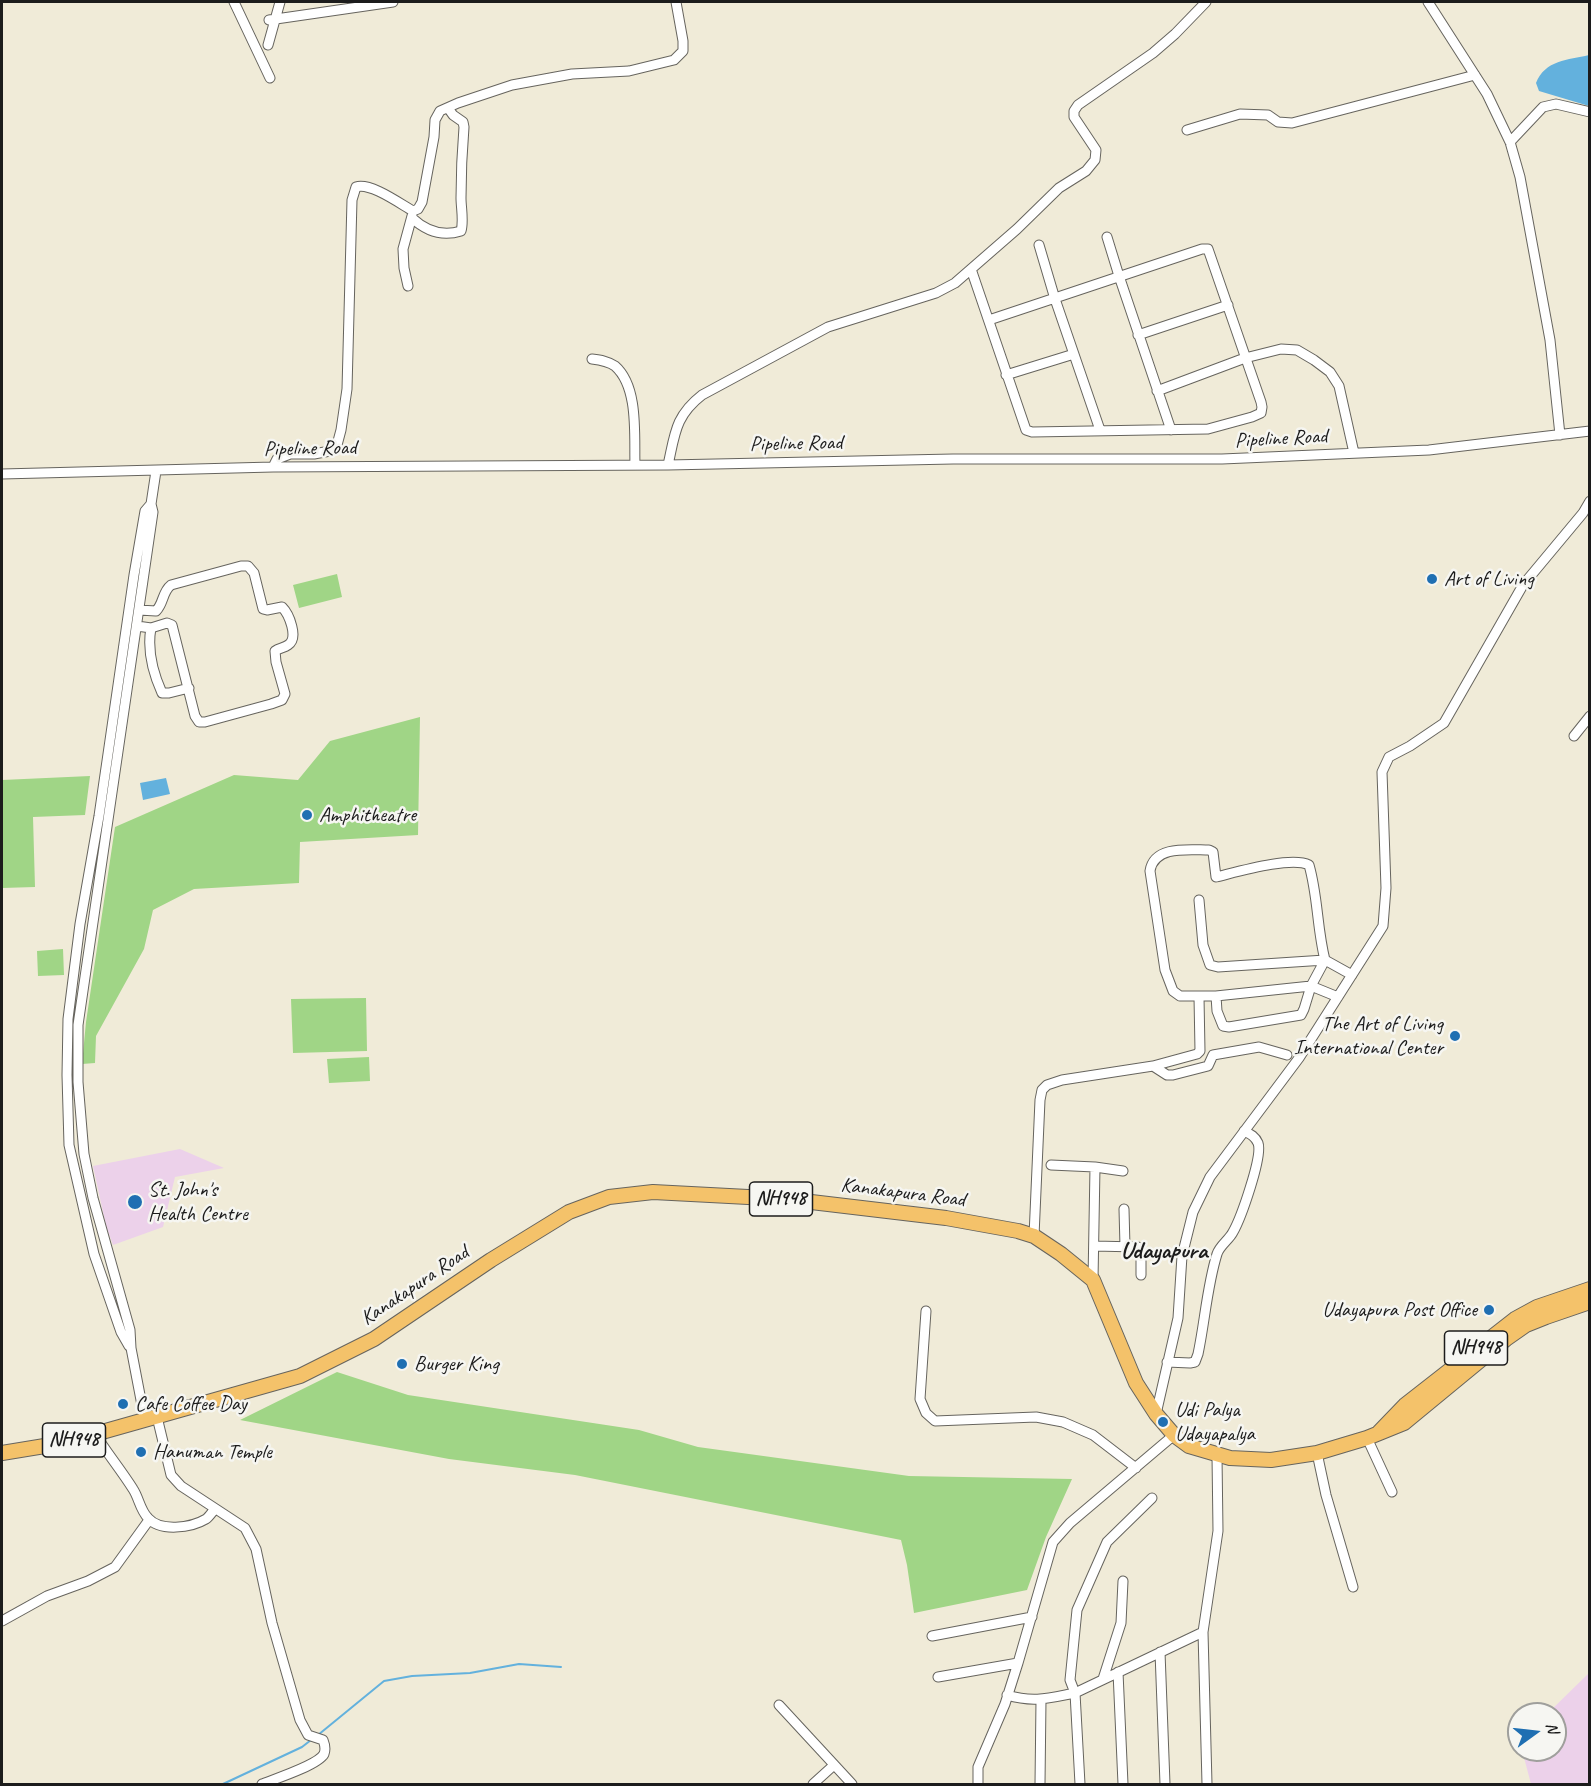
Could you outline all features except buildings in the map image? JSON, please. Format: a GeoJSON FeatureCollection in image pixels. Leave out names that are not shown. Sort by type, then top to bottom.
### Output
{"type":"FeatureCollection","features":[{"type":"Feature","properties":{"kind":"highway","name":"Kanakapura Road"},"geometry":{"type":"LineString","coordinates":[[2,1453],[63,1443],[300,1376],[374,1340],[491,1260],[569,1212],[609,1197],[653,1191],[786,1199],[946,1218],[1034,1236],[1093,1280],[1136,1383],[1156,1414],[1174,1435],[1189,1446],[1230,1458],[1271,1460],[1317,1453],[1372,1435],[1405,1405],[1503,1335],[1590,1302]]}},
{"type":"Feature","properties":{"kind":"highway","name":"Kanakapura Road"},"geometry":{"type":"LineString","coordinates":[[1503,1335],[1515,1319],[1537,1307],[1590,1289]]}},
{"type":"Feature","properties":{"kind":"street"},"geometry":{"type":"LineString","coordinates":[[234,2],[270,78]]}},
{"type":"Feature","properties":{"kind":"street"},"geometry":{"type":"LineString","coordinates":[[268,45],[272,20],[280,2]]}},
{"type":"Feature","properties":{"kind":"street"},"geometry":{"type":"LineString","coordinates":[[272,20],[393,2]]}},
{"type":"Feature","properties":{"kind":"street"},"geometry":{"type":"LineString","coordinates":[[408,286],[403,249],[412,214],[422,202],[435,120],[440,111],[512,85],[572,74],[629,71],[674,60],[683,51],[676,2]]}},
{"type":"Feature","properties":{"kind":"street"},"geometry":{"type":"LineString","coordinates":[[668,465],[678,423],[688,406],[702,395],[828,327],[936,293],[955,283],[1017,229],[1059,188],[1086,171],[1095,160],[1096,150],[1074,117],[1074,111],[1078,105],[1153,53],[1176,34],[1206,2]]}},
{"type":"Feature","properties":{"kind":"street"},"geometry":{"type":"LineString","coordinates":[[1428,2],[1487,94],[1510,142],[1520,177],[1550,340],[1560,435]]}},
{"type":"Feature","properties":{"kind":"street"},"geometry":{"type":"LineString","coordinates":[[1187,130],[1240,114],[1268,115],[1278,122],[1292,123],[1475,75]]}},
{"type":"Feature","properties":{"kind":"street"},"geometry":{"type":"LineString","coordinates":[[1510,142],[1543,107],[1556,104],[1590,112]]}},
{"type":"Feature","properties":{"kind":"street"},"geometry":{"type":"LineString","coordinates":[[273,467],[277,459],[290,454],[330,451],[337,445],[347,389],[352,200],[356,187],[360,185],[374,189],[412,214],[425,228],[436,233],[461,231],[461,159],[464,127],[463,122],[448,108]]}},
{"type":"Feature","properties":{"kind":"street"},"geometry":{"type":"LineString","coordinates":[[1107,237],[1171,430]]}},
{"type":"Feature","properties":{"kind":"street"},"geometry":{"type":"LineString","coordinates":[[1039,245],[1100,430]]}},
{"type":"Feature","properties":{"kind":"street"},"geometry":{"type":"LineString","coordinates":[[971,268],[1026,430],[1208,429],[1261,413],[1261,402],[1208,249],[1202,249],[989,320]]}},
{"type":"Feature","properties":{"kind":"street"},"geometry":{"type":"LineString","coordinates":[[1138,335],[1228,305]]}},
{"type":"Feature","properties":{"kind":"street"},"geometry":{"type":"LineString","coordinates":[[1157,391],[1245,358],[1281,349],[1297,350],[1330,372],[1339,386],[1354,453]]}},
{"type":"Feature","properties":{"kind":"street"},"geometry":{"type":"LineString","coordinates":[[1006,375],[1074,354]]}},
{"type":"Feature","properties":{"kind":"street"},"geometry":{"type":"LineString","coordinates":[[592,359],[606,361],[615,367],[626,382],[634,414],[635,465]]}},
{"type":"Feature","properties":{"kind":"street","name":"Pipeline Road"},"geometry":{"type":"LineString","coordinates":[[2,474],[273,467],[668,465],[953,459],[1222,459],[1429,450],[1590,431]]}},
{"type":"Feature","properties":{"kind":"street"},"geometry":{"type":"LineString","coordinates":[[156,471],[150,504],[145,511],[134,575],[99,816],[80,924],[68,1019],[73,1082],[93,1198],[130,1330],[131,1348],[151,1419],[171,1476],[181,1486],[245,1528],[256,1549],[272,1623],[300,1720],[308,1735],[323,1740],[325,1744],[322,1757],[306,1767],[262,1785]]}},
{"type":"Feature","properties":{"kind":"street"},"geometry":{"type":"LineString","coordinates":[[1156,1414],[1178,1318],[1182,1256],[1193,1212],[1210,1177],[1299,1058],[1383,926],[1386,888],[1382,772],[1389,757],[1444,723],[1522,585],[1583,513],[1590,501]]}},
{"type":"Feature","properties":{"kind":"street"},"geometry":{"type":"LineString","coordinates":[[131,1348],[121,1332],[94,1254],[69,1145],[78,1025],[153,512],[150,504]]}},
{"type":"Feature","properties":{"kind":"street"},"geometry":{"type":"LineString","coordinates":[[137,626],[151,628],[166,623],[172,625],[195,716],[199,722],[282,700],[285,694],[275,651],[292,642],[293,635],[287,612],[282,607],[263,609],[254,573],[248,566],[171,585],[165,589],[160,607],[156,611],[139,610]]}},
{"type":"Feature","properties":{"kind":"street"},"geometry":{"type":"LineString","coordinates":[[151,628],[149,651],[162,693],[189,688]]}},
{"type":"Feature","properties":{"kind":"street"},"geometry":{"type":"LineString","coordinates":[[1574,736],[1590,716]]}},
{"type":"Feature","properties":{"kind":"street"},"geometry":{"type":"LineString","coordinates":[[1216,996],[1217,1011],[1223,1026],[1229,1027],[1301,1015],[1305,1009],[1311,986],[1325,960],[1310,866],[1302,862],[1275,864],[1216,877],[1213,852],[1209,849],[1161,853],[1151,865],[1150,871],[1165,970],[1173,990],[1180,996],[1216,996],[1311,986],[1338,997]]}},
{"type":"Feature","properties":{"kind":"street"},"geometry":{"type":"LineString","coordinates":[[1199,900],[1203,945],[1210,965],[1218,967],[1325,960],[1353,975]]}},
{"type":"Feature","properties":{"kind":"street"},"geometry":{"type":"LineString","coordinates":[[1034,1236],[1042,1090],[1047,1085],[1062,1080],[1154,1066],[1197,1054],[1200,1051],[1199,997]]}},
{"type":"Feature","properties":{"kind":"street"},"geometry":{"type":"LineString","coordinates":[[1154,1066],[1167,1075],[1173,1075],[1208,1066],[1213,1055],[1259,1047],[1287,1055]]}},
{"type":"Feature","properties":{"kind":"street"},"geometry":{"type":"LineString","coordinates":[[1167,1362],[1190,1364],[1195,1362],[1198,1354],[1218,1251],[1235,1228],[1256,1170],[1260,1151],[1254,1136],[1244,1131]]}},
{"type":"Feature","properties":{"kind":"street"},"geometry":{"type":"LineString","coordinates":[[1051,1165],[1124,1171]]}},
{"type":"Feature","properties":{"kind":"street"},"geometry":{"type":"LineString","coordinates":[[1093,1280],[1095,1167]]}},
{"type":"Feature","properties":{"kind":"street"},"geometry":{"type":"LineString","coordinates":[[1124,1209],[1125,1247]]}},
{"type":"Feature","properties":{"kind":"street"},"geometry":{"type":"LineString","coordinates":[[1094,1246],[1138,1247],[1141,1251],[1141,1275]]}},
{"type":"Feature","properties":{"kind":"street"},"geometry":{"type":"LineString","coordinates":[[94,1254],[107,1249]]}},
{"type":"Feature","properties":{"kind":"street"},"geometry":{"type":"LineString","coordinates":[[926,1311],[920,1399],[926,1413],[935,1421],[1036,1417],[1063,1422],[1093,1435],[1136,1468]]}},
{"type":"Feature","properties":{"kind":"street"},"geometry":{"type":"LineString","coordinates":[[95,1434],[134,1490],[149,1520],[158,1525],[171,1527],[191,1525],[207,1519],[215,1509]]}},
{"type":"Feature","properties":{"kind":"street"},"geometry":{"type":"LineString","coordinates":[[978,1785],[978,1767],[1018,1663],[1053,1542],[1070,1523],[1174,1435]]}},
{"type":"Feature","properties":{"kind":"street"},"geometry":{"type":"LineString","coordinates":[[1372,1435],[1392,1492]]}},
{"type":"Feature","properties":{"kind":"street"},"geometry":{"type":"LineString","coordinates":[[1317,1453],[1326,1495],[1353,1587]]}},
{"type":"Feature","properties":{"kind":"street"},"geometry":{"type":"LineString","coordinates":[[1207,1785],[1203,1632],[1218,1531],[1217,1456]]}},
{"type":"Feature","properties":{"kind":"street"},"geometry":{"type":"LineString","coordinates":[[1080,1785],[1075,1693],[1070,1680],[1077,1610],[1107,1542],[1152,1498]]}},
{"type":"Feature","properties":{"kind":"street"},"geometry":{"type":"LineString","coordinates":[[2,1621],[47,1596],[88,1581],[115,1567],[149,1520]]}},
{"type":"Feature","properties":{"kind":"street"},"geometry":{"type":"LineString","coordinates":[[1103,1679],[1120,1629],[1124,1581]]}},
{"type":"Feature","properties":{"kind":"street"},"geometry":{"type":"LineString","coordinates":[[932,1636],[1032,1617]]}},
{"type":"Feature","properties":{"kind":"street"},"geometry":{"type":"LineString","coordinates":[[1007,1695],[1020,1699],[1041,1700],[1075,1693],[1203,1632]]}},
{"type":"Feature","properties":{"kind":"street"},"geometry":{"type":"LineString","coordinates":[[1160,1652],[1165,1785]]}},
{"type":"Feature","properties":{"kind":"street"},"geometry":{"type":"LineString","coordinates":[[938,1677],[1018,1663]]}},
{"type":"Feature","properties":{"kind":"street"},"geometry":{"type":"LineString","coordinates":[[1118,1672],[1123,1785]]}},
{"type":"Feature","properties":{"kind":"street"},"geometry":{"type":"LineString","coordinates":[[1040,1785],[1041,1700]]}},
{"type":"Feature","properties":{"kind":"street"},"geometry":{"type":"LineString","coordinates":[[779,1705],[852,1785]]}},
{"type":"Feature","properties":{"kind":"street"},"geometry":{"type":"LineString","coordinates":[[813,1785],[834,1765]]}},
{"type":"Feature","properties":{"kind":"shaded area","name":"St. John's Health Centre"},"geometry":{"type":"Polygon","coordinates":[[[180,1149],[224,1168],[175,1177],[163,1227],[113,1245],[106,1226],[93,1166],[180,1149]]]}},
{"type":"Feature","properties":{"kind":"shaded area"},"geometry":{"type":"Polygon","coordinates":[[[1589,1673],[1589,1784],[1531,1784],[1525,1762],[1567,1762],[1567,1702],[1559,1702],[1589,1673]]]}},
{"type":"Feature","properties":{"kind":"green space"},"geometry":{"type":"Polygon","coordinates":[[[337,574],[342,597],[299,608],[293,585],[337,574]]]}},
{"type":"Feature","properties":{"kind":"green space"},"geometry":{"type":"Polygon","coordinates":[[[420,717],[418,835],[300,842],[299,883],[194,889],[153,910],[144,949],[96,1036],[95,1063],[82,1064],[86,1022],[115,827],[234,775],[298,780],[330,741],[420,717]]]}},
{"type":"Feature","properties":{"kind":"green space"},"geometry":{"type":"Polygon","coordinates":[[[90,776],[85,815],[33,817],[35,887],[2,888],[2,780],[90,776]]]}},
{"type":"Feature","properties":{"kind":"green space"},"geometry":{"type":"Polygon","coordinates":[[[63,949],[64,975],[38,976],[37,951],[63,949]]]}},
{"type":"Feature","properties":{"kind":"green space"},"geometry":{"type":"Polygon","coordinates":[[[366,998],[367,1051],[293,1053],[291,999],[366,998]]]}},
{"type":"Feature","properties":{"kind":"green space"},"geometry":{"type":"Polygon","coordinates":[[[369,1057],[370,1081],[329,1083],[327,1059],[369,1057]]]}},
{"type":"Feature","properties":{"kind":"green space"},"geometry":{"type":"Polygon","coordinates":[[[337,1372],[408,1395],[639,1430],[698,1447],[909,1476],[1072,1479],[1046,1537],[1027,1590],[914,1613],[901,1540],[575,1475],[449,1459],[240,1420],[337,1372]]]}},
{"type":"Feature","properties":{"kind":"water"},"geometry":{"type":"Polygon","coordinates":[[[1589,55],[1589,106],[1539,91],[1536,83],[1540,75],[1551,65],[1589,55]]]}},
{"type":"Feature","properties":{"kind":"water"},"geometry":{"type":"Polygon","coordinates":[[[166,778],[170,794],[143,800],[140,783],[166,778]]]}},
{"type":"Feature","properties":{"kind":"waterway"},"geometry":{"type":"LineString","coordinates":[[318,1735],[384,1681],[412,1676],[470,1673],[519,1664],[561,1667]]}},
{"type":"Feature","properties":{"kind":"waterway"},"geometry":{"type":"LineString","coordinates":[[223,1784],[302,1747],[311,1740]]}},
{"type":"Feature","properties":{"kind":"place","name":"Art of Living"},"geometry":{"type":"Point","coordinates":[1432,579]}},
{"type":"Feature","properties":{"kind":"place","name":"Amphitheatre"},"geometry":{"type":"Point","coordinates":[307,815]}},
{"type":"Feature","properties":{"kind":"place","name":"The Art of Living International Center"},"geometry":{"type":"Point","coordinates":[1455,1036]}},
{"type":"Feature","properties":{"kind":"place","name":"St. John's Health Centre"},"geometry":{"type":"Point","coordinates":[135,1202]}},
{"type":"Feature","properties":{"kind":"place","name":"Udayapura Post Office"},"geometry":{"type":"Point","coordinates":[1489,1310]}},
{"type":"Feature","properties":{"kind":"place","name":"Burger King"},"geometry":{"type":"Point","coordinates":[402,1364]}},
{"type":"Feature","properties":{"kind":"place","name":"Cafe Coffee Day"},"geometry":{"type":"Point","coordinates":[123,1404]}},
{"type":"Feature","properties":{"kind":"place","name":"Udi Palya Udayapalya"},"geometry":{"type":"Point","coordinates":[1163,1422]}},
{"type":"Feature","properties":{"kind":"place","name":"Hanuman Temple"},"geometry":{"type":"Point","coordinates":[141,1452]}},
{"type":"Feature","properties":{"kind":"district","name":"Udayapura"},"geometry":{"type":"Point","coordinates":[1164,1252]}}]}
